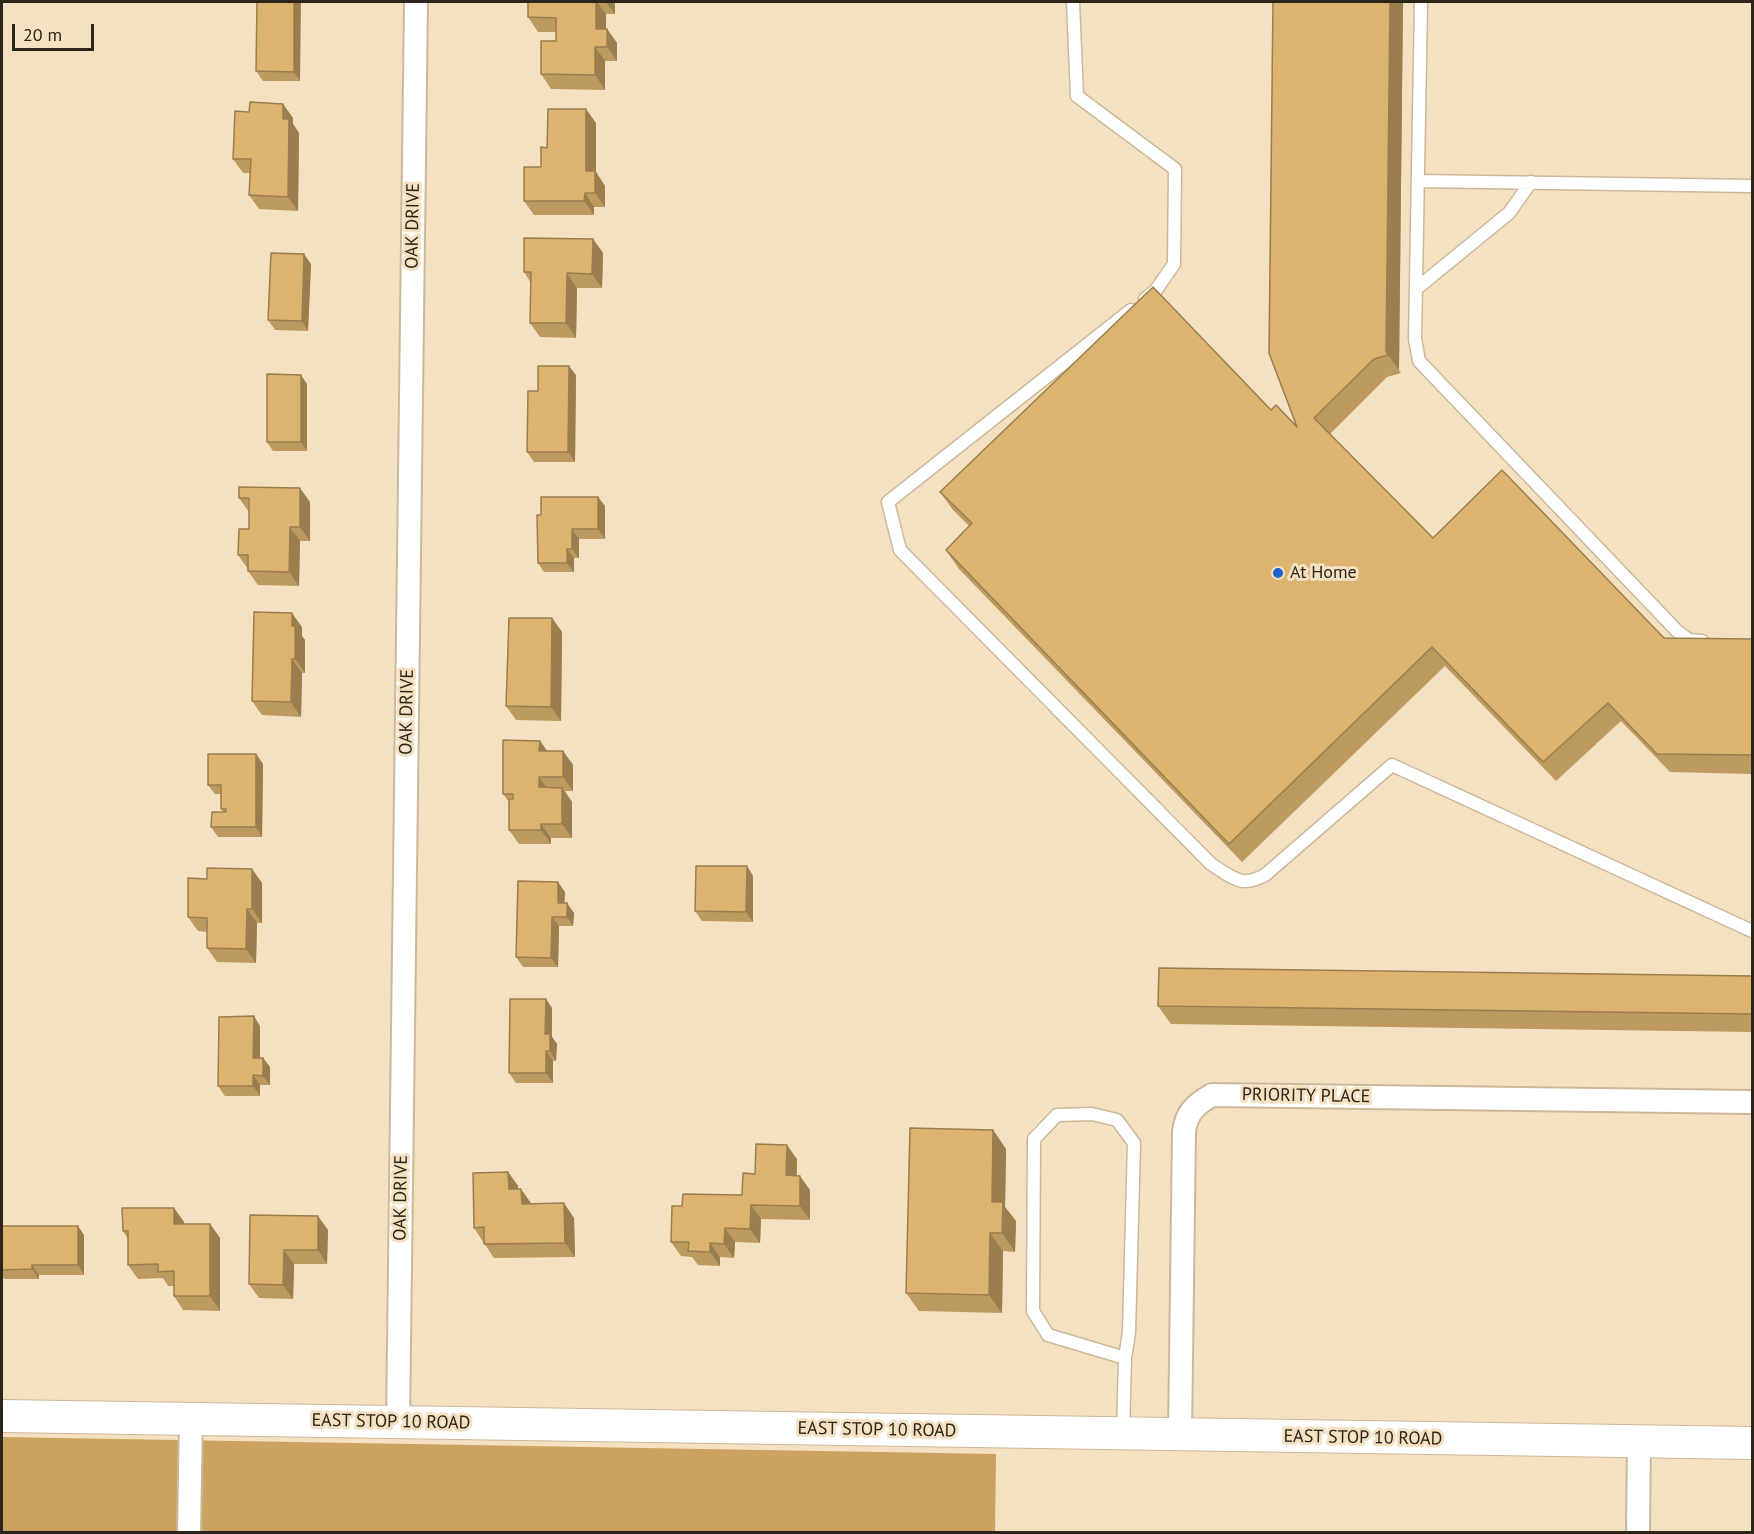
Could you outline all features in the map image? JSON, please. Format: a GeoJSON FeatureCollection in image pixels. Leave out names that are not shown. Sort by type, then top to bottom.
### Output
{"type":"FeatureCollection","features":[{"type":"Feature","properties":{"kind":"street","name":"OAK DRIVE"},"geometry":{"type":"LineString","coordinates":[[398,1422],[416,2]]}},
{"type":"Feature","properties":{"kind":"street","name":"PRIORITY PLACE"},"geometry":{"type":"LineString","coordinates":[[1180,1435],[1184,1132],[1185,1123],[1192,1109],[1204,1099],[1212,1095],[1223,1095],[1752,1102]]}},
{"type":"Feature","properties":{"kind":"street","name":"EAST STOP 10 ROAD"},"geometry":{"type":"LineString","coordinates":[[2,1416],[1752,1443]]}},
{"type":"Feature","properties":{"kind":"street"},"geometry":{"type":"LineString","coordinates":[[189,1533],[191,1419]]}},
{"type":"Feature","properties":{"kind":"street"},"geometry":{"type":"LineString","coordinates":[[1638,1533],[1639,1442]]}},
{"type":"Feature","properties":{"kind":"lane"},"geometry":{"type":"LineString","coordinates":[[1073,2],[1077,96],[1175,169],[1174,264],[1156,290],[888,502],[900,550],[1211,864],[1239,882],[1253,882],[1265,875],[1392,765],[1752,931]]}},
{"type":"Feature","properties":{"kind":"lane"},"geometry":{"type":"LineString","coordinates":[[1422,2],[1415,339],[1419,361],[1677,631],[1689,640],[1720,642]]}},
{"type":"Feature","properties":{"kind":"lane"},"geometry":{"type":"LineString","coordinates":[[1418,181],[1752,186]]}},
{"type":"Feature","properties":{"kind":"lane"},"geometry":{"type":"LineString","coordinates":[[1416,289],[1509,213],[1531,182]]}},
{"type":"Feature","properties":{"kind":"lane"},"geometry":{"type":"LineString","coordinates":[[1123,1434],[1125,1358],[1129,1332],[1134,1143],[1117,1120],[1092,1114],[1057,1115],[1035,1139],[1033,1311],[1048,1335],[1125,1358]]}},
{"type":"Feature","properties":{"kind":"shaded area"},"geometry":{"type":"Polygon","coordinates":[[[2,1437],[996,1454],[995,1532],[2,1532],[2,1437]]]}},
{"type":"Feature","properties":{"kind":"building"},"geometry":{"type":"Polygon","coordinates":[[[257,2],[294,2],[294,72],[256,71],[257,2]]]}},
{"type":"Feature","properties":{"kind":"building"},"geometry":{"type":"Polygon","coordinates":[[[528,2],[596,2],[596,29],[607,29],[607,47],[595,47],[595,75],[541,74],[541,41],[556,41],[556,18],[528,17],[528,2]]]}},
{"type":"Feature","properties":{"kind":"building"},"geometry":{"type":"Polygon","coordinates":[[[1273,2],[1390,2],[1386,352],[1388,355],[1374,359],[1314,418],[1433,538],[1502,470],[1664,638],[1752,639],[1752,755],[1657,754],[1608,703],[1543,762],[1432,647],[1229,844],[946,550],[972,523],[940,492],[1153,287],[1271,410],[1276,405],[1297,427],[1269,353],[1273,2]]]}},
{"type":"Feature","properties":{"kind":"building"},"geometry":{"type":"Polygon","coordinates":[[[250,102],[283,104],[283,119],[289,119],[288,197],[249,195],[251,159],[233,159],[235,111],[249,112],[250,102]]]}},
{"type":"Feature","properties":{"kind":"building"},"geometry":{"type":"Polygon","coordinates":[[[548,109],[586,109],[586,171],[595,171],[595,193],[585,193],[584,201],[524,201],[524,167],[541,167],[541,147],[547,148],[548,109]]]}},
{"type":"Feature","properties":{"kind":"building"},"geometry":{"type":"Polygon","coordinates":[[[524,238],[593,239],[592,274],[567,273],[566,323],[530,323],[531,272],[524,272],[524,238]]]}},
{"type":"Feature","properties":{"kind":"building"},"geometry":{"type":"Polygon","coordinates":[[[271,253],[304,254],[302,321],[268,320],[271,253]]]}},
{"type":"Feature","properties":{"kind":"building"},"geometry":{"type":"Polygon","coordinates":[[[538,366],[569,366],[568,452],[527,452],[528,391],[538,391],[538,366]]]}},
{"type":"Feature","properties":{"kind":"building"},"geometry":{"type":"Polygon","coordinates":[[[267,374],[301,375],[301,442],[267,442],[267,374]]]}},
{"type":"Feature","properties":{"kind":"building"},"geometry":{"type":"Polygon","coordinates":[[[239,487],[300,488],[300,527],[290,527],[289,572],[248,571],[248,555],[238,555],[239,529],[249,529],[249,498],[239,498],[239,487]]]}},
{"type":"Feature","properties":{"kind":"building"},"geometry":{"type":"Polygon","coordinates":[[[541,497],[598,497],[598,529],[572,529],[572,549],[567,549],[567,563],[538,563],[537,515],[541,515],[541,497]]]}},
{"type":"Feature","properties":{"kind":"building"},"geometry":{"type":"Polygon","coordinates":[[[254,612],[292,613],[292,626],[295,626],[295,659],[292,659],[291,702],[252,701],[254,612]]]}},
{"type":"Feature","properties":{"kind":"building"},"geometry":{"type":"Polygon","coordinates":[[[509,618],[552,618],[551,707],[506,706],[509,618]]]}},
{"type":"Feature","properties":{"kind":"building"},"geometry":{"type":"Polygon","coordinates":[[[503,740],[540,741],[539,751],[563,751],[563,777],[539,777],[539,787],[562,788],[562,824],[541,824],[541,830],[509,830],[509,799],[513,799],[513,794],[503,794],[503,740]]]}},
{"type":"Feature","properties":{"kind":"building"},"geometry":{"type":"Polygon","coordinates":[[[208,754],[256,754],[256,827],[211,827],[212,812],[226,812],[226,809],[221,809],[221,785],[208,785],[208,754]]]}},
{"type":"Feature","properties":{"kind":"building"},"geometry":{"type":"Polygon","coordinates":[[[696,866],[747,866],[746,912],[695,911],[696,866]]]}},
{"type":"Feature","properties":{"kind":"building"},"geometry":{"type":"Polygon","coordinates":[[[207,868],[252,869],[252,909],[247,909],[246,949],[207,948],[207,918],[188,917],[188,878],[207,879],[207,868]]]}},
{"type":"Feature","properties":{"kind":"building"},"geometry":{"type":"Polygon","coordinates":[[[518,881],[558,882],[558,903],[567,903],[567,917],[552,917],[551,958],[516,957],[518,881]]]}},
{"type":"Feature","properties":{"kind":"building"},"geometry":{"type":"Polygon","coordinates":[[[1159,968],[1752,976],[1752,1014],[1158,1006],[1159,968]]]}},
{"type":"Feature","properties":{"kind":"building"},"geometry":{"type":"Polygon","coordinates":[[[510,999],[546,999],[545,1034],[550,1034],[550,1051],[546,1051],[546,1073],[509,1073],[510,999]]]}},
{"type":"Feature","properties":{"kind":"building"},"geometry":{"type":"Polygon","coordinates":[[[254,1016],[253,1058],[263,1058],[263,1076],[253,1075],[253,1086],[218,1086],[219,1017],[254,1016]]]}},
{"type":"Feature","properties":{"kind":"building"},"geometry":{"type":"Polygon","coordinates":[[[910,1128],[993,1130],[992,1202],[1003,1202],[1002,1233],[990,1233],[989,1295],[906,1293],[910,1128]]]}},
{"type":"Feature","properties":{"kind":"building"},"geometry":{"type":"Polygon","coordinates":[[[756,1144],[787,1145],[786,1175],[800,1176],[800,1206],[751,1205],[750,1229],[725,1228],[724,1244],[710,1243],[710,1252],[688,1251],[689,1242],[671,1242],[672,1206],[682,1206],[683,1194],[742,1195],[743,1173],[755,1174],[756,1144]]]}},
{"type":"Feature","properties":{"kind":"building"},"geometry":{"type":"Polygon","coordinates":[[[508,1172],[509,1189],[521,1189],[522,1204],[564,1203],[565,1243],[484,1244],[484,1227],[474,1228],[473,1173],[508,1172]]]}},
{"type":"Feature","properties":{"kind":"building"},"geometry":{"type":"Polygon","coordinates":[[[122,1208],[174,1208],[174,1224],[210,1224],[210,1296],[174,1296],[174,1271],[158,1272],[158,1264],[128,1265],[128,1231],[123,1231],[122,1208]]]}},
{"type":"Feature","properties":{"kind":"building"},"geometry":{"type":"Polygon","coordinates":[[[250,1215],[318,1216],[318,1250],[284,1250],[283,1285],[249,1284],[250,1215]]]}},
{"type":"Feature","properties":{"kind":"building"},"geometry":{"type":"Polygon","coordinates":[[[2,1226],[78,1226],[78,1265],[32,1265],[32,1269],[2,1270],[2,1226]]]}},
{"type":"Feature","properties":{"kind":"place","name":"At Home"},"geometry":{"type":"Point","coordinates":[1278,573]}}]}
